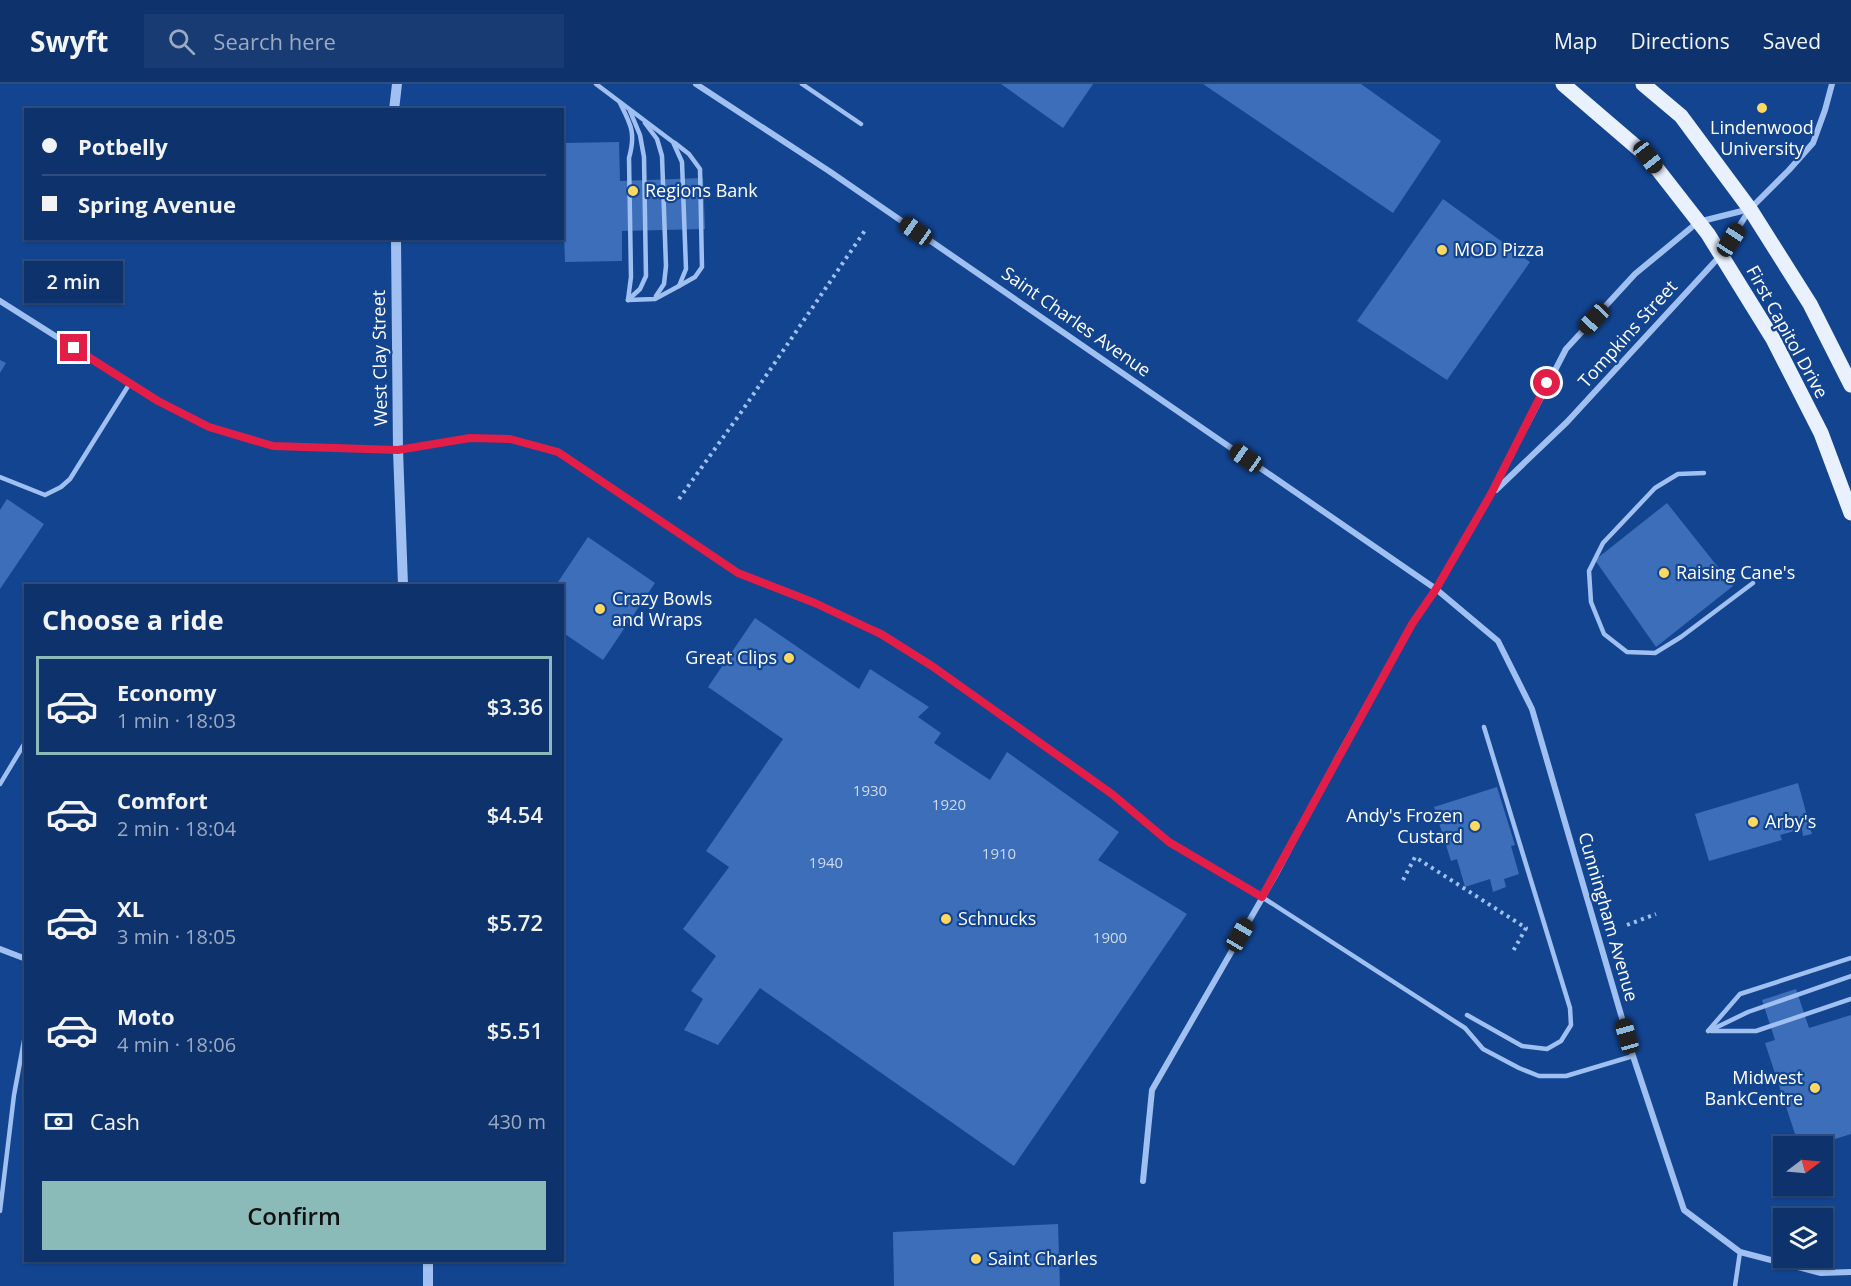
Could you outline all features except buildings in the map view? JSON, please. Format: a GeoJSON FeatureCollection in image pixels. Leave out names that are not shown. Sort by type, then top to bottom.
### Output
{"type":"FeatureCollection","features":[{"type":"Feature","properties":{"kind":"main road","name":"First Capitol Drive"},"geometry":{"type":"LineString","coordinates":[[1563,84],[1648,157],[1721,255],[1773,339],[1815,423],[1851,513]]}},
{"type":"Feature","properties":{"kind":"main road","name":"First Capitol Drive"},"geometry":{"type":"LineString","coordinates":[[1643,84],[1681,116],[1750,209],[1810,304],[1851,385]]}},
{"type":"Feature","properties":{"kind":"street"},"geometry":{"type":"LineString","coordinates":[[394,108],[397,84]]}},
{"type":"Feature","properties":{"kind":"street","name":"Saint Charles Avenue"},"geometry":{"type":"LineString","coordinates":[[696,84],[829,171],[1436,589]]}},
{"type":"Feature","properties":{"kind":"street","name":"Tompkins Street"},"geometry":{"type":"LineString","coordinates":[[1491,494],[1567,423],[1721,255],[1750,209],[1784,176],[1813,143],[1832,84]]}},
{"type":"Feature","properties":{"kind":"street","name":"Tompkins Street"},"geometry":{"type":"LineString","coordinates":[[1143,1181],[1152,1090],[1262,897],[1412,624],[1436,589],[1491,494],[1566,349],[1635,274],[1698,222],[1750,209]]}},
{"type":"Feature","properties":{"kind":"street","name":"West Clay Street"},"geometry":{"type":"LineString","coordinates":[[396,240],[398,450],[403,584]]}},
{"type":"Feature","properties":{"kind":"street"},"geometry":{"type":"LineString","coordinates":[[0,302],[158,401],[209,427],[273,446],[398,450]]}},
{"type":"Feature","properties":{"kind":"street","name":"Cunningham Avenue"},"geometry":{"type":"LineString","coordinates":[[1436,589],[1498,641],[1532,709],[1633,1056],[1684,1210],[1740,1252],[1821,1273],[1851,1272]]}},
{"type":"Feature","properties":{"kind":"street"},"geometry":{"type":"LineString","coordinates":[[0,949],[24,958]]}},
{"type":"Feature","properties":{"kind":"street"},"geometry":{"type":"LineString","coordinates":[[428,1262],[428,1286]]}},
{"type":"Feature","properties":{"kind":"lane"},"geometry":{"type":"LineString","coordinates":[[596,84],[689,154],[700,169],[702,267],[695,277],[655,299],[628,300]]}},
{"type":"Feature","properties":{"kind":"lane"},"geometry":{"type":"LineString","coordinates":[[802,84],[861,124]]}},
{"type":"Feature","properties":{"kind":"lane"},"geometry":{"type":"LineString","coordinates":[[618,101],[633,129],[632,146],[628,158],[631,278],[628,300]]}},
{"type":"Feature","properties":{"kind":"lane"},"geometry":{"type":"LineString","coordinates":[[628,300],[640,289],[646,276],[644,157],[640,135],[630,109]]}},
{"type":"Feature","properties":{"kind":"lane"},"geometry":{"type":"LineString","coordinates":[[641,118],[657,139],[662,156],[666,267],[664,284],[655,299]]}},
{"type":"Feature","properties":{"kind":"lane"},"geometry":{"type":"LineString","coordinates":[[673,142],[682,162],[686,269],[679,286]]}},
{"type":"Feature","properties":{"kind":"lane"},"geometry":{"type":"LineString","coordinates":[[0,477],[45,495],[61,487],[70,478],[130,383]]}},
{"type":"Feature","properties":{"kind":"lane"},"geometry":{"type":"LineString","coordinates":[[398,450],[470,438],[510,439],[558,452],[738,573],[815,603],[881,634],[936,669],[1112,794],[1169,842],[1262,897],[1466,1028],[1483,1049],[1539,1076],[1566,1076],[1633,1056]]}},
{"type":"Feature","properties":{"kind":"lane"},"geometry":{"type":"LineString","coordinates":[[1704,473],[1678,474],[1655,488],[1603,543],[1589,571],[1591,602],[1604,634],[1627,652],[1655,653],[1681,637],[1753,583]]}},
{"type":"Feature","properties":{"kind":"lane"},"geometry":{"type":"LineString","coordinates":[[1467,1015],[1522,1046],[1547,1049],[1561,1041],[1571,1025],[1570,1008],[1484,727]]}},
{"type":"Feature","properties":{"kind":"lane"},"geometry":{"type":"LineString","coordinates":[[0,784],[24,744]]}},
{"type":"Feature","properties":{"kind":"lane"},"geometry":{"type":"LineString","coordinates":[[1708,1032],[1740,994],[1851,958]]}},
{"type":"Feature","properties":{"kind":"lane"},"geometry":{"type":"LineString","coordinates":[[1708,1032],[1748,1012],[1851,976]]}},
{"type":"Feature","properties":{"kind":"lane"},"geometry":{"type":"LineString","coordinates":[[1708,1032],[1756,1031],[1851,999]]}},
{"type":"Feature","properties":{"kind":"lane"},"geometry":{"type":"LineString","coordinates":[[0,1210],[14,1095],[24,1041]]}},
{"type":"Feature","properties":{"kind":"lane"},"geometry":{"type":"LineString","coordinates":[[1735,1286],[1740,1252]]}},
{"type":"Feature","properties":{"kind":"path"},"geometry":{"type":"LineString","coordinates":[[679,499],[866,229]]}},
{"type":"Feature","properties":{"kind":"path"},"geometry":{"type":"LineString","coordinates":[[1403,880],[1415,858],[1526,928],[1512,953]]}},
{"type":"Feature","properties":{"kind":"path"},"geometry":{"type":"LineString","coordinates":[[1627,925],[1656,914]]}},
{"type":"Feature","properties":{"kind":"place","name":"Lindenwood University"},"geometry":{"type":"Point","coordinates":[1762,108]}},
{"type":"Feature","properties":{"kind":"place","name":"Regions Bank"},"geometry":{"type":"Point","coordinates":[633,191]}},
{"type":"Feature","properties":{"kind":"place","name":"MOD Pizza"},"geometry":{"type":"Point","coordinates":[1442,250]}},
{"type":"Feature","properties":{"kind":"place","name":"Raising Cane's"},"geometry":{"type":"Point","coordinates":[1664,573]}},
{"type":"Feature","properties":{"kind":"place","name":"Crazy Bowls and Wraps"},"geometry":{"type":"Point","coordinates":[600,609]}},
{"type":"Feature","properties":{"kind":"place","name":"Great Clips"},"geometry":{"type":"Point","coordinates":[789,658]}},
{"type":"Feature","properties":{"kind":"place","name":"Arby's"},"geometry":{"type":"Point","coordinates":[1753,822]}},
{"type":"Feature","properties":{"kind":"place","name":"Andy's Frozen Custard"},"geometry":{"type":"Point","coordinates":[1475,826]}},
{"type":"Feature","properties":{"kind":"place","name":"Schnucks"},"geometry":{"type":"Point","coordinates":[946,919]}},
{"type":"Feature","properties":{"kind":"place","name":"Midwest BankCentre"},"geometry":{"type":"Point","coordinates":[1815,1088]}},
{"type":"Feature","properties":{"kind":"place","name":"Saint Charles"},"geometry":{"type":"Point","coordinates":[976,1259]}},
{"type":"Feature","properties":{"kind":"route"},"geometry":{"type":"LineString","coordinates":[[74,348],[158,401],[209,427],[273,446],[398,450],[470,438],[510,439],[558,452],[738,573],[815,603],[881,634],[932,666],[1112,794],[1169,842],[1262,897],[1412,624],[1436,589],[1491,494],[1547,383]]}}]}
